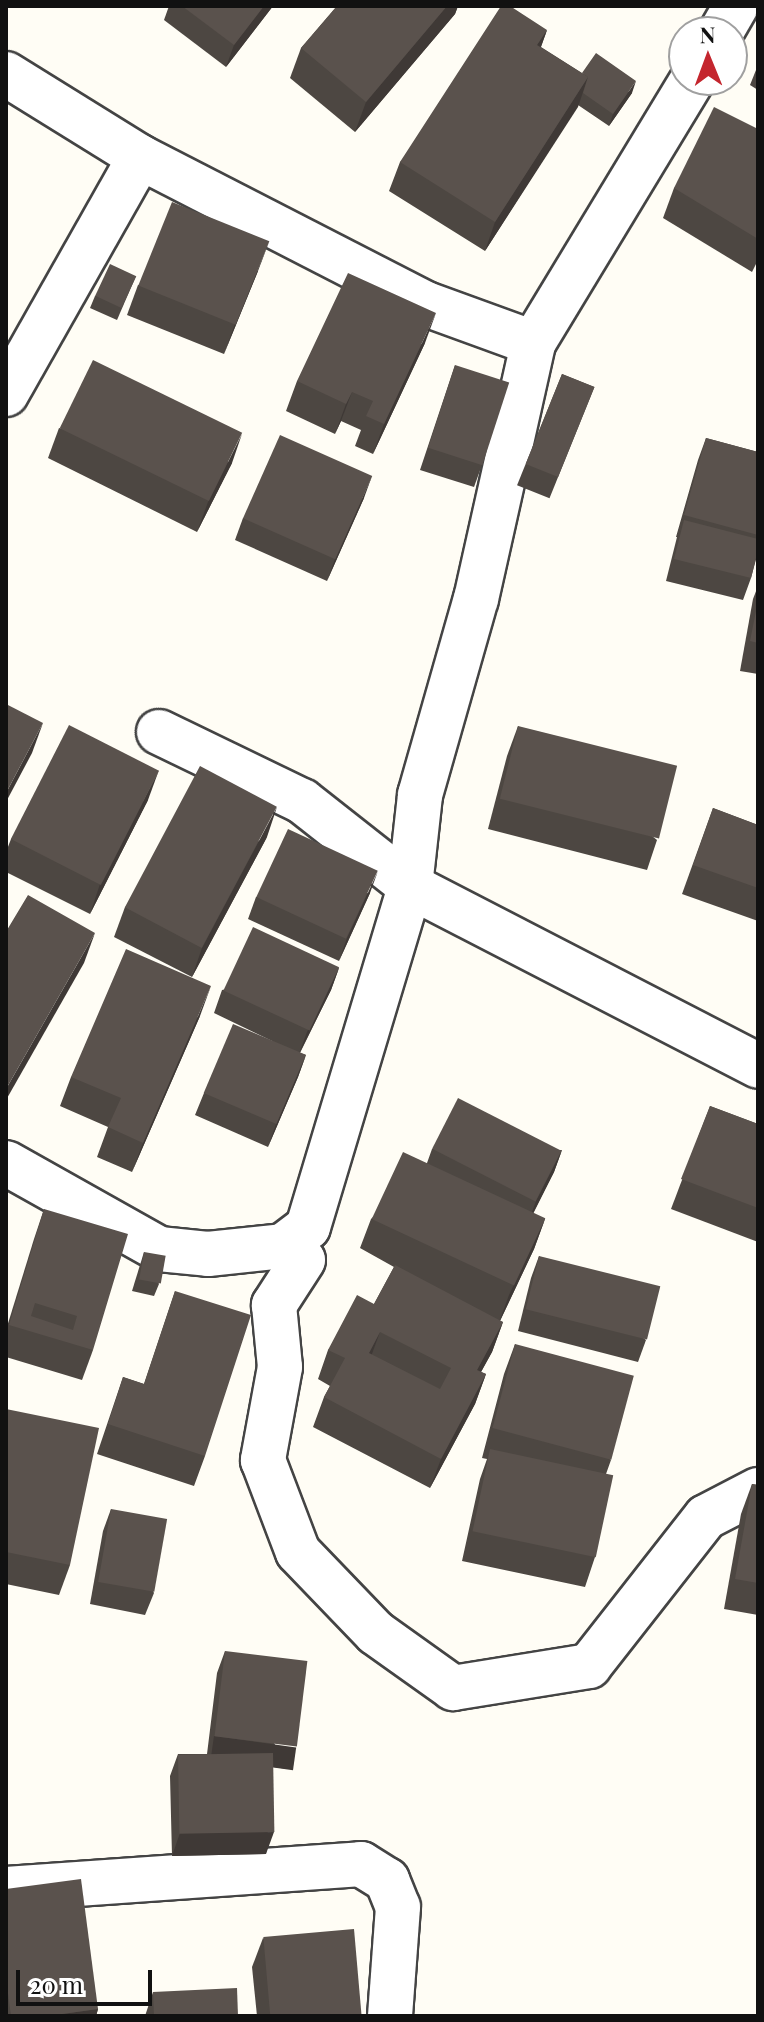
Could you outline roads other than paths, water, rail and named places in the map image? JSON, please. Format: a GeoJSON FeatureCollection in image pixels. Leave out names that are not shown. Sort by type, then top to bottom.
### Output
{"type":"FeatureCollection","features":[{"type":"Feature","properties":{"kind":"street"},"geometry":{"type":"LineString","coordinates":[[6,74],[140,157],[426,304],[533,343]]}},
{"type":"Feature","properties":{"kind":"street"},"geometry":{"type":"LineString","coordinates":[[6,1163],[159,1249],[208,1254],[283,1246],[308,1227],[410,886],[420,795],[476,599],[533,343],[682,96]]}},
{"type":"Feature","properties":{"kind":"street"},"geometry":{"type":"LineString","coordinates":[[6,394],[140,157]]}},
{"type":"Feature","properties":{"kind":"street"},"geometry":{"type":"LineString","coordinates":[[159,732],[302,801],[410,886],[758,1066]]}},
{"type":"Feature","properties":{"kind":"street"},"geometry":{"type":"LineString","coordinates":[[283,1246],[303,1260],[274,1305],[280,1367],[263,1460],[298,1552],[376,1633],[453,1688],[589,1666],[706,1517],[758,1490]]}},
{"type":"Feature","properties":{"kind":"street"},"geometry":{"type":"LineString","coordinates":[[6,1889],[361,1864],[387,1880],[398,1907],[390,2016]]}}]}
